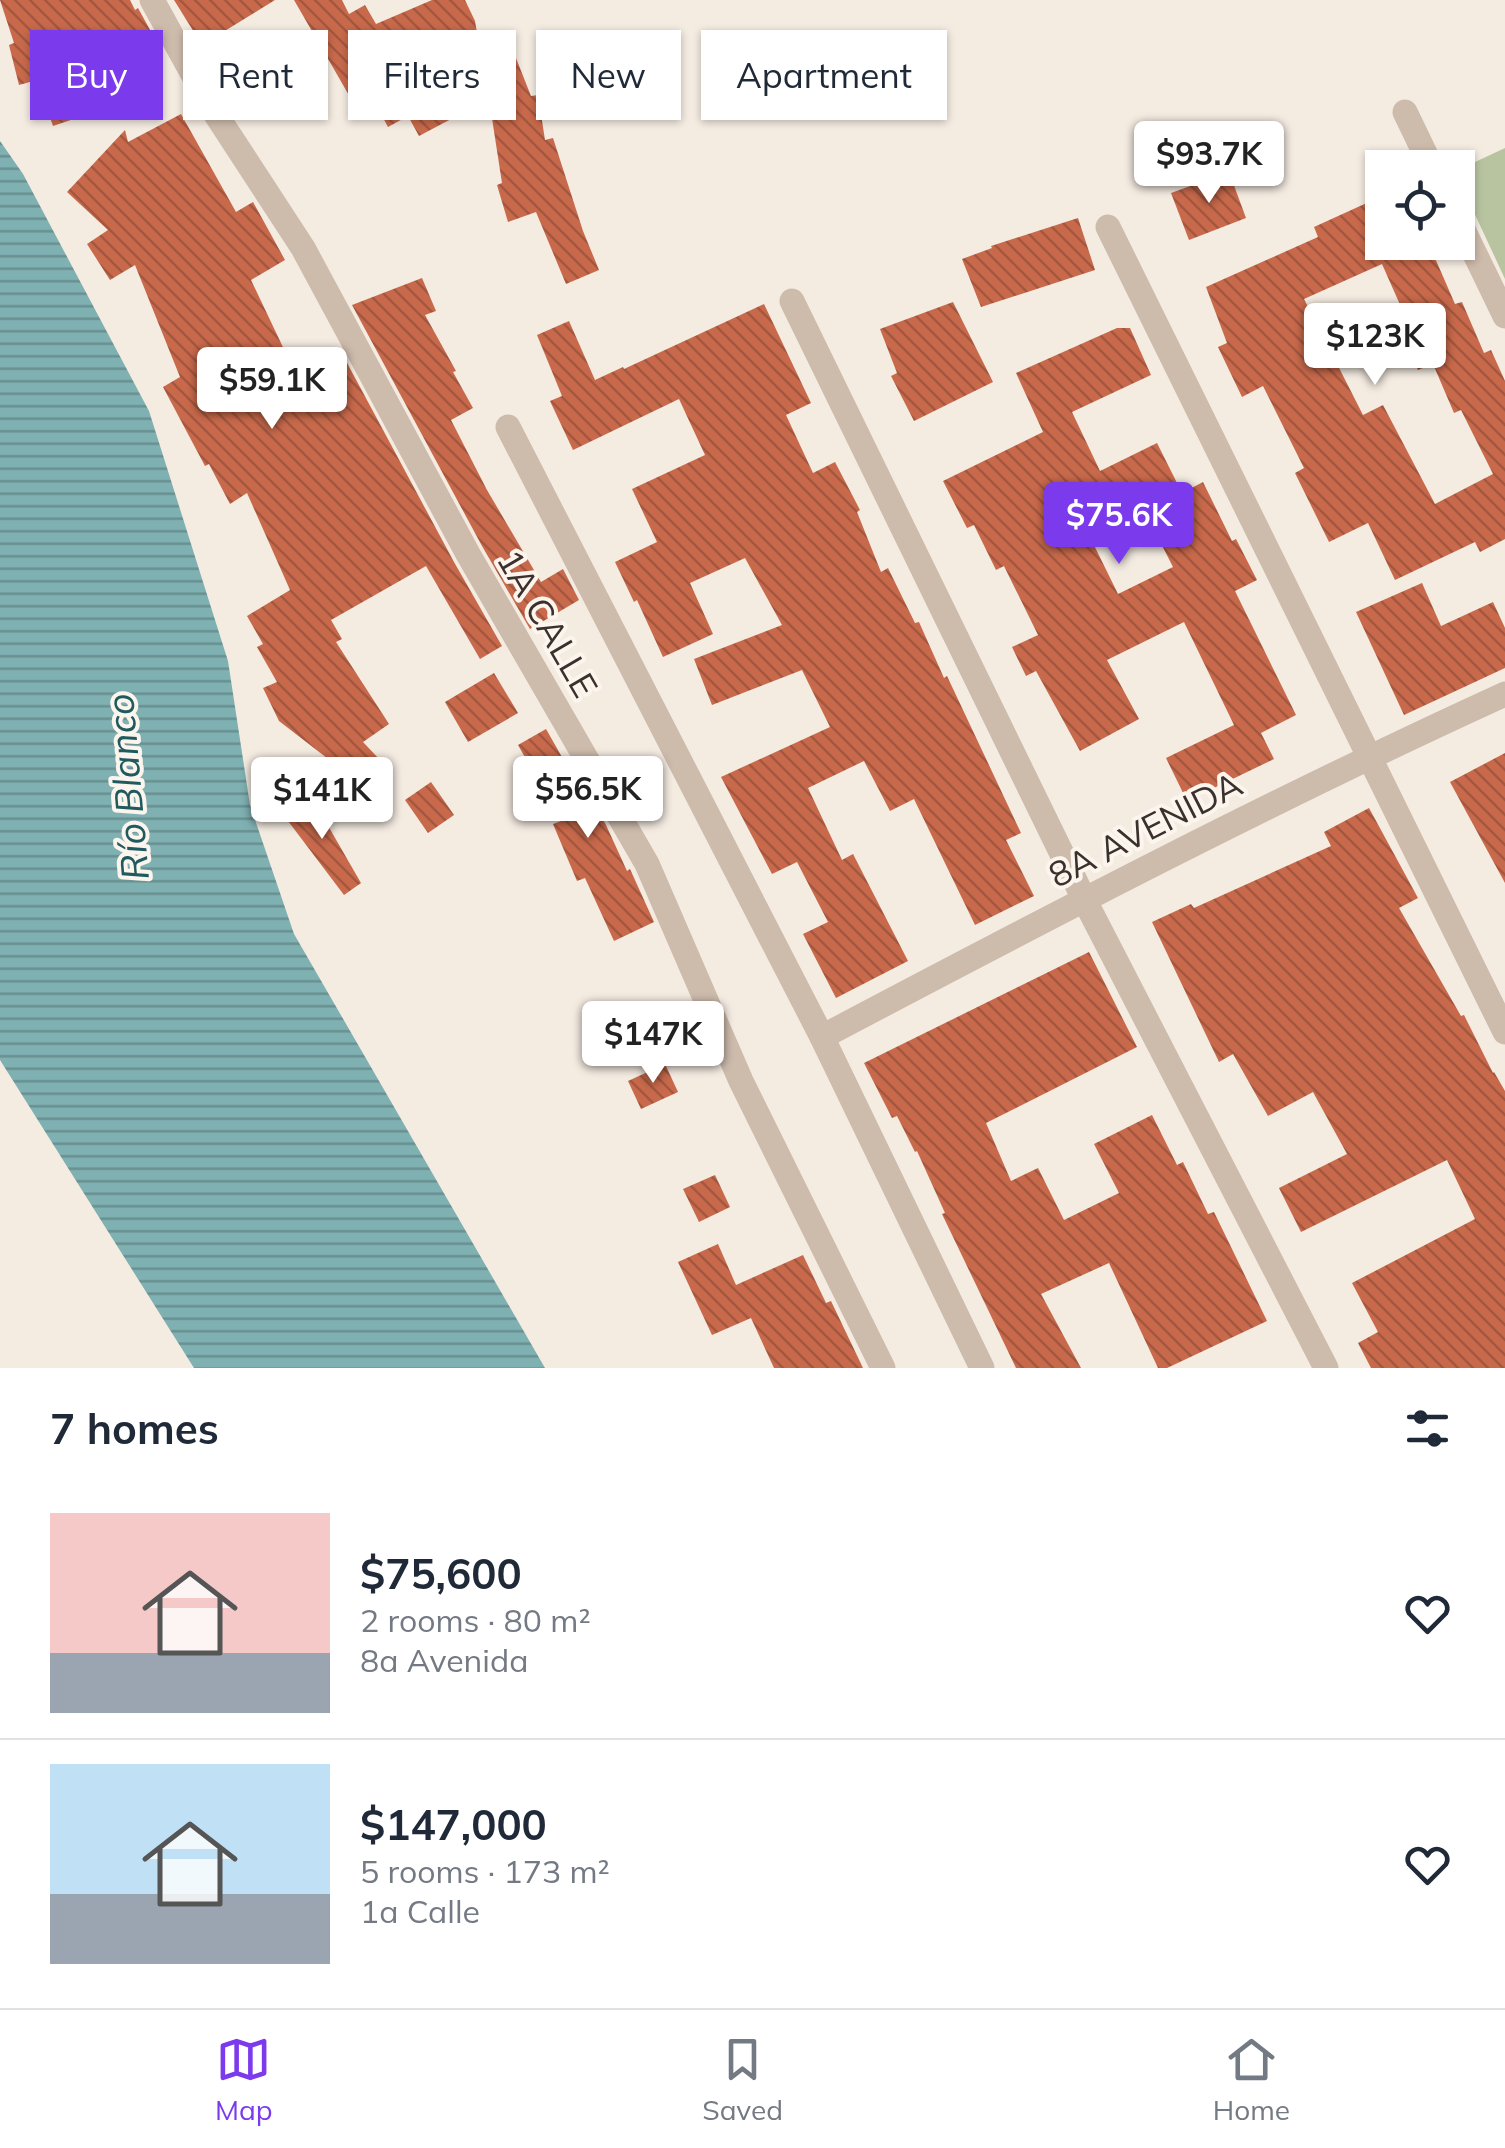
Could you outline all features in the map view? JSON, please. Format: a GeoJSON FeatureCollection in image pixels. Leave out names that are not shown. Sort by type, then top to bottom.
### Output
{"type":"FeatureCollection","features":[{"type":"Feature","properties":{"kind":"street","name":"1A CALLE"},"geometry":{"type":"LineString","coordinates":[[152,0],[211,106],[303,248],[477,570],[647,864],[741,1080],[883,1368]]}},
{"type":"Feature","properties":{"kind":"street"},"geometry":{"type":"LineString","coordinates":[[1405,112],[1423,150]]}},
{"type":"Feature","properties":{"kind":"street"},"geometry":{"type":"LineString","coordinates":[[1108,227],[1505,1032]]}},
{"type":"Feature","properties":{"kind":"street"},"geometry":{"type":"LineString","coordinates":[[1475,255],[1505,316]]}},
{"type":"Feature","properties":{"kind":"street"},"geometry":{"type":"LineString","coordinates":[[792,301],[1084,899],[1326,1368]]}},
{"type":"Feature","properties":{"kind":"street"},"geometry":{"type":"LineString","coordinates":[[508,426],[822,1037],[982,1368]]}},
{"type":"Feature","properties":{"kind":"street","name":"8A AVENIDA"},"geometry":{"type":"LineString","coordinates":[[822,1037],[1084,899],[1370,756],[1505,694]]}},
{"type":"Feature","properties":{"kind":"green space"},"geometry":{"type":"Polygon","coordinates":[[[1505,148],[1505,279],[1475,215],[1475,162],[1505,148]]]}},
{"type":"Feature","properties":{"kind":"water","name":"Río Blanco"},"geometry":{"type":"Polygon","coordinates":[[[0,141],[23,174],[149,411],[228,661],[250,805],[294,934],[545,1368],[194,1368],[0,1060],[0,141]]]}},
{"type":"Feature","properties":{"kind":"building"},"geometry":{"type":"Polygon","coordinates":[[[0,0],[130,0],[150,30],[30,30],[30,82],[19,85],[9,45],[14,43],[0,0]]]}},
{"type":"Feature","properties":{"kind":"building"},"geometry":{"type":"Polygon","coordinates":[[[174,0],[275,0],[226,30],[193,30],[174,0]]]}},
{"type":"Feature","properties":{"kind":"building"},"geometry":{"type":"Polygon","coordinates":[[[294,0],[342,0],[349,14],[365,5],[376,24],[432,0],[465,0],[477,30],[348,30],[348,94],[328,59],[328,30],[311,30],[294,0]]]}},
{"type":"Feature","properties":{"kind":"building"},"geometry":{"type":"Polygon","coordinates":[[[516,58],[531,96],[536,95],[536,120],[542,120],[545,140],[553,138],[599,270],[566,284],[536,212],[508,222],[497,185],[502,183],[492,120],[516,120],[516,58]]]}},
{"type":"Feature","properties":{"kind":"building"},"geometry":{"type":"Polygon","coordinates":[[[181,114],[236,212],[253,202],[285,260],[251,280],[300,383],[346,361],[502,646],[480,659],[426,566],[331,620],[342,639],[336,642],[389,724],[363,742],[381,761],[358,782],[279,721],[263,688],[277,682],[257,647],[263,644],[247,616],[290,590],[247,493],[230,504],[163,387],[180,377],[135,265],[110,280],[87,244],[108,230],[67,192],[125,130],[128,142],[181,114]]]}},
{"type":"Feature","properties":{"kind":"building"},"geometry":{"type":"Polygon","coordinates":[[[410,120],[449,120],[419,136],[410,120]]]}},
{"type":"Feature","properties":{"kind":"building"},"geometry":{"type":"Polygon","coordinates":[[[1229,172],[1246,218],[1189,240],[1171,193],[1229,172]]]}},
{"type":"Feature","properties":{"kind":"building"},"geometry":{"type":"Polygon","coordinates":[[[1365,204],[1365,260],[1436,260],[1455,304],[1462,302],[1484,353],[1491,350],[1505,381],[1505,539],[1480,552],[1475,542],[1395,580],[1368,523],[1329,542],[1295,473],[1304,468],[1263,386],[1242,397],[1218,347],[1227,343],[1206,287],[1318,237],[1314,227],[1365,204]],[[1382,264],[1304,299],[1363,415],[1383,405],[1435,504],[1493,474],[1461,410],[1454,413],[1433,364],[1418,370],[1400,329],[1409,325],[1382,264]]]}},
{"type":"Feature","properties":{"kind":"building"},"geometry":{"type":"Polygon","coordinates":[[[1078,218],[1095,270],[981,307],[962,259],[1078,218]]]}},
{"type":"Feature","properties":{"kind":"building"},"geometry":{"type":"Polygon","coordinates":[[[422,278],[436,311],[425,315],[473,408],[451,420],[541,582],[563,569],[579,600],[530,629],[352,305],[422,278]]]}},
{"type":"Feature","properties":{"kind":"building"},"geometry":{"type":"Polygon","coordinates":[[[953,302],[993,382],[914,421],[891,376],[897,373],[880,329],[953,302]]]}},
{"type":"Feature","properties":{"kind":"building"},"geometry":{"type":"Polygon","coordinates":[[[764,304],[811,403],[786,415],[813,473],[835,462],[860,510],[857,512],[881,572],[888,568],[915,623],[919,622],[944,678],[947,676],[1021,833],[1006,840],[1034,896],[975,925],[914,799],[890,811],[864,761],[808,788],[842,860],[853,854],[908,961],[836,998],[803,934],[828,922],[797,862],[772,874],[721,777],[830,727],[802,670],[712,705],[694,659],[782,625],[745,558],[690,583],[713,634],[663,657],[615,562],[657,542],[632,489],[705,455],[679,399],[573,450],[550,401],[562,396],[537,335],[569,321],[595,380],[764,304]]]}},
{"type":"Feature","properties":{"kind":"building"},"geometry":{"type":"Polygon","coordinates":[[[1117,328],[1130,328],[1151,375],[1072,412],[1100,471],[1157,443],[1182,493],[1203,482],[1232,541],[1236,539],[1257,580],[1235,591],[1296,715],[1261,733],[1274,759],[1187,801],[1166,758],[1234,725],[1184,622],[1107,660],[1139,719],[1080,751],[1036,671],[1026,676],[1012,647],[1038,635],[1004,566],[996,570],[974,525],[967,528],[943,481],[1043,432],[1016,373],[1117,328]],[[1142,506],[1088,533],[1118,594],[1173,567],[1142,506]]]}},
{"type":"Feature","properties":{"kind":"building"},"geometry":{"type":"Polygon","coordinates":[[[1422,583],[1441,626],[1493,602],[1505,628],[1505,668],[1404,715],[1356,612],[1422,583]]]}},
{"type":"Feature","properties":{"kind":"building"},"geometry":{"type":"Polygon","coordinates":[[[494,673],[518,713],[468,742],[445,702],[494,673]]]}},
{"type":"Feature","properties":{"kind":"building"},"geometry":{"type":"Polygon","coordinates":[[[546,729],[591,808],[595,806],[606,825],[654,922],[614,941],[585,878],[577,881],[553,824],[561,821],[518,745],[546,729]]]}},
{"type":"Feature","properties":{"kind":"building"},"geometry":{"type":"Polygon","coordinates":[[[1505,753],[1505,883],[1450,782],[1505,753]]]}},
{"type":"Feature","properties":{"kind":"building"},"geometry":{"type":"Polygon","coordinates":[[[431,782],[454,815],[428,833],[405,800],[431,782]]]}},
{"type":"Feature","properties":{"kind":"building"},"geometry":{"type":"Polygon","coordinates":[[[308,791],[361,883],[344,895],[282,813],[308,791]]]}},
{"type":"Feature","properties":{"kind":"building"},"geometry":{"type":"Polygon","coordinates":[[[1369,808],[1418,898],[1399,908],[1505,1091],[1505,1368],[1371,1368],[1358,1343],[1378,1332],[1352,1283],[1475,1219],[1447,1160],[1301,1232],[1279,1188],[1347,1154],[1313,1092],[1268,1116],[1233,1054],[1219,1062],[1152,922],[1191,904],[1194,908],[1331,846],[1324,832],[1369,808]]]}},
{"type":"Feature","properties":{"kind":"building"},"geometry":{"type":"Polygon","coordinates":[[[1089,952],[1137,1047],[986,1123],[1011,1181],[1038,1168],[1064,1220],[1119,1193],[1094,1144],[1152,1115],[1177,1165],[1183,1162],[1208,1214],[1214,1212],[1267,1321],[1167,1368],[1158,1368],[1109,1263],[1041,1294],[1081,1368],[1016,1368],[942,1214],[945,1213],[917,1151],[897,1116],[892,1118],[864,1063],[1089,952]]]}},
{"type":"Feature","properties":{"kind":"building"},"geometry":{"type":"Polygon","coordinates":[[[665,1064],[678,1092],[641,1109],[628,1081],[665,1064]]]}},
{"type":"Feature","properties":{"kind":"building"},"geometry":{"type":"Polygon","coordinates":[[[715,1175],[730,1207],[699,1222],[683,1189],[715,1175]]]}},
{"type":"Feature","properties":{"kind":"building"},"geometry":{"type":"Polygon","coordinates":[[[718,1244],[736,1285],[803,1255],[826,1303],[831,1301],[863,1368],[774,1368],[751,1318],[712,1335],[678,1262],[718,1244]]]}}]}
